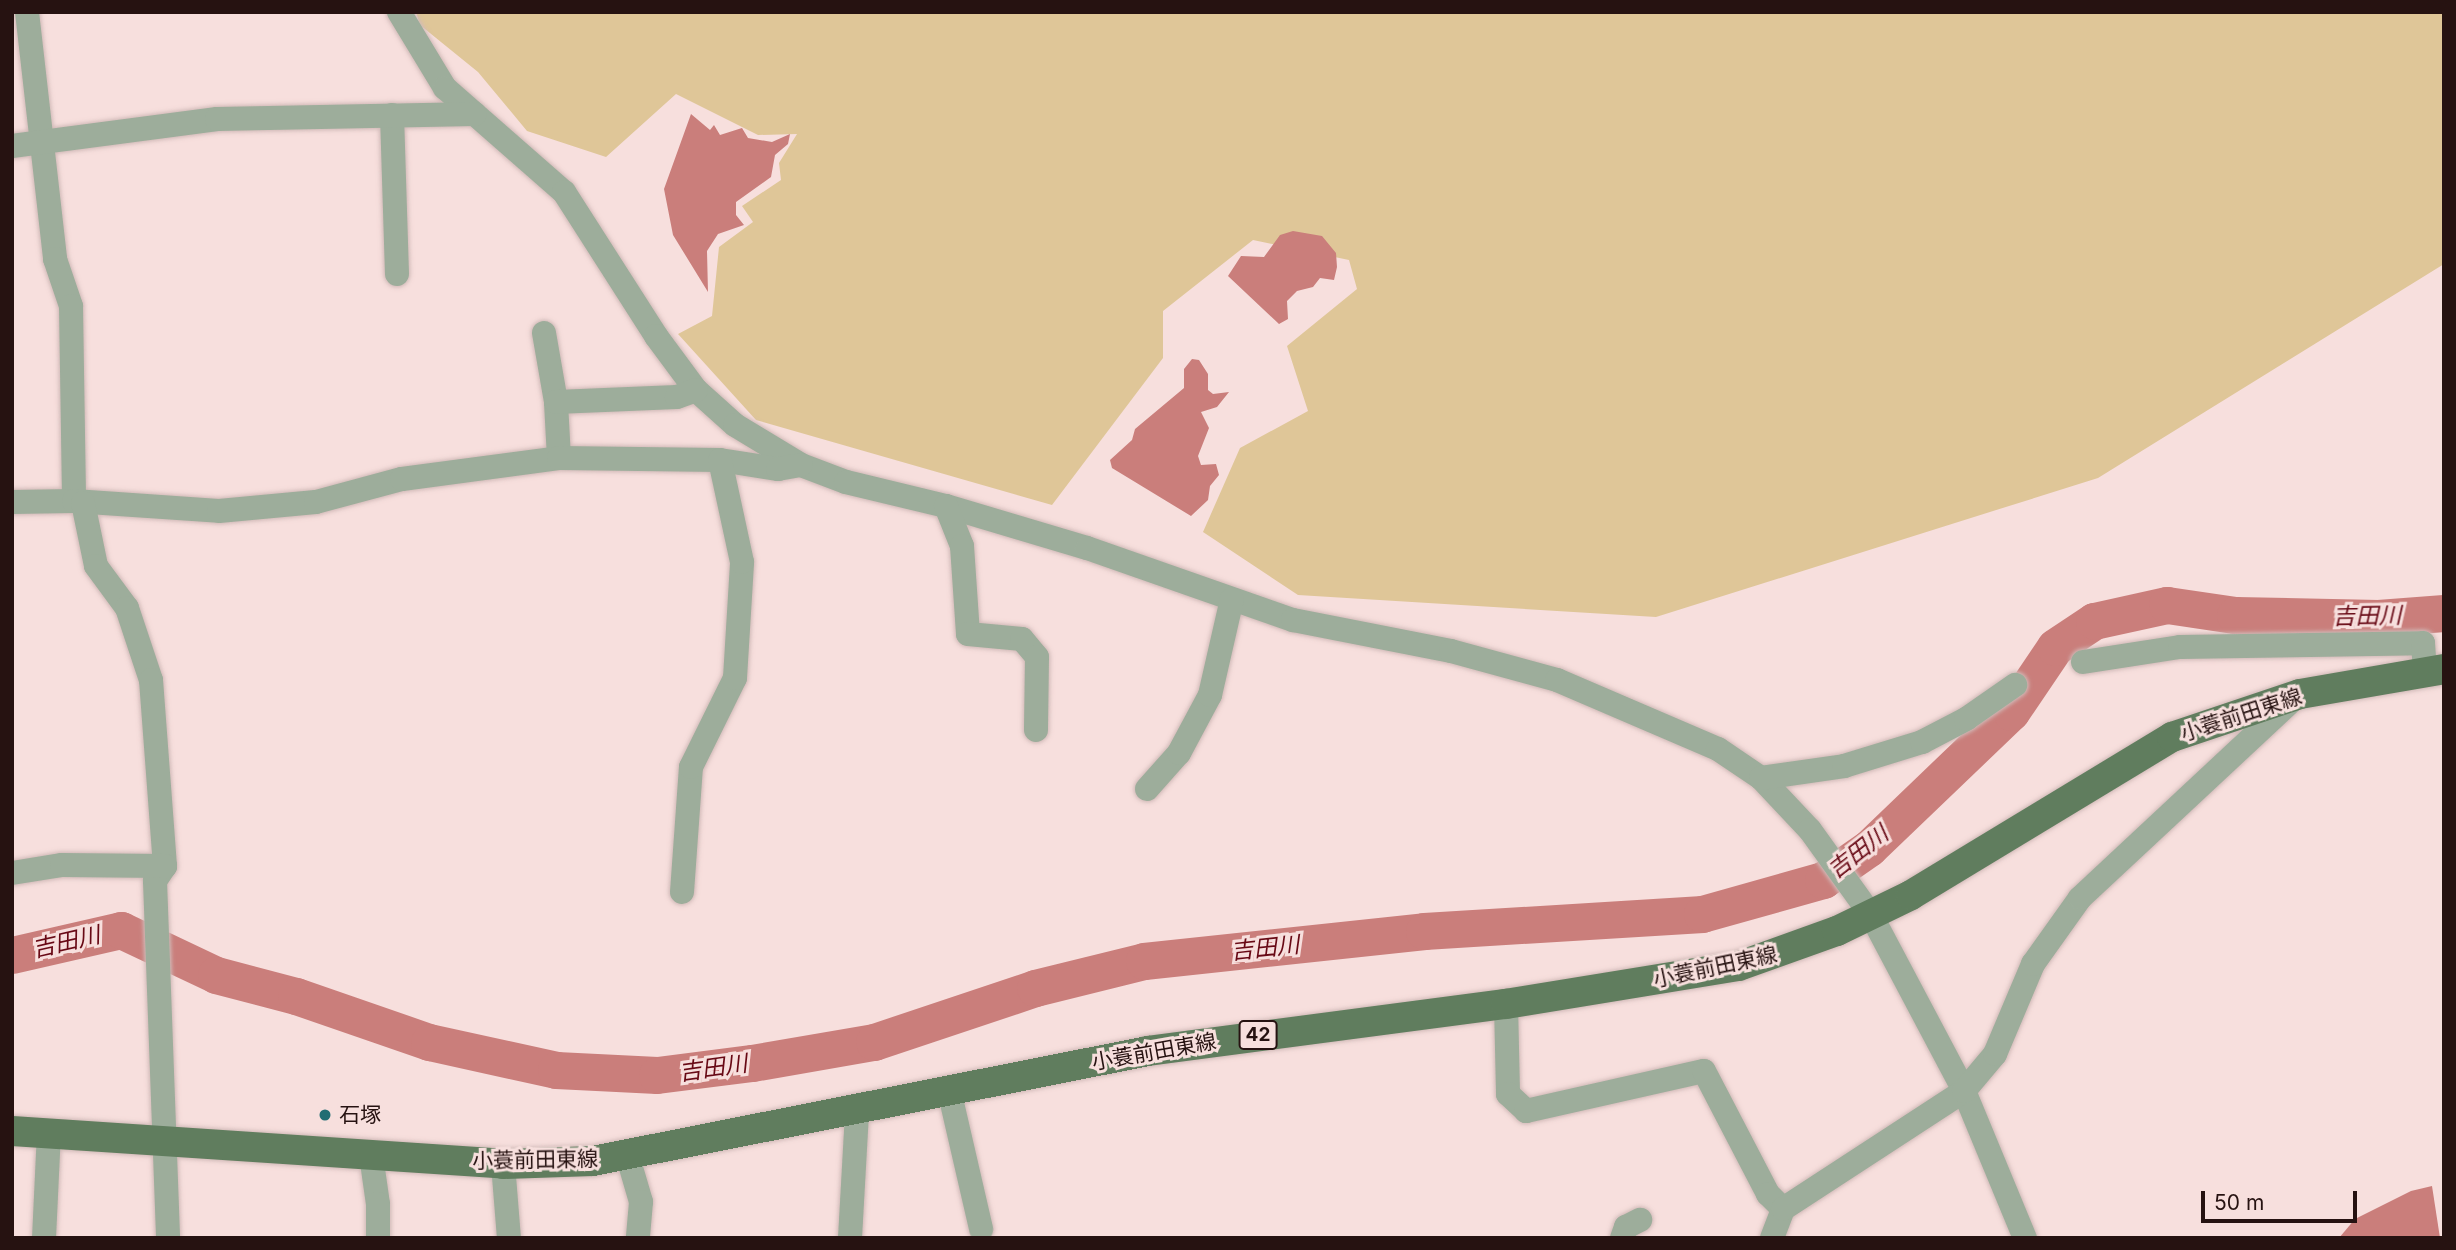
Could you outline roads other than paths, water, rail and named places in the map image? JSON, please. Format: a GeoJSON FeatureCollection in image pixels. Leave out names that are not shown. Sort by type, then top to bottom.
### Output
{"type":"FeatureCollection","features":[{"type":"Feature","properties":{"kind":"main road","name":"小蓑前田東線"},"geometry":{"type":"LineString","coordinates":[[12,1132],[503,1164],[593,1161],[857,1111],[1148,1051],[1506,1004],[1739,966],[1792,950],[1911,895],[2172,737],[2300,694],[2434,656]]}},
{"type":"Feature","properties":{"kind":"street"},"geometry":{"type":"LineString","coordinates":[[27,12],[55,259],[71,306],[78,502],[96,566],[127,608],[152,680],[165,866],[155,881],[155,914],[168,1238]]}},
{"type":"Feature","properties":{"kind":"street"},"geometry":{"type":"LineString","coordinates":[[399,12],[445,88],[564,192],[656,336],[696,390],[735,425],[801,465],[846,482],[946,506],[1293,620],[1451,651],[1558,680],[1718,749],[1761,778],[1810,830],[1871,915],[1964,1091],[2025,1238]]}},
{"type":"Feature","properties":{"kind":"street"},"geometry":{"type":"LineString","coordinates":[[12,146],[217,119],[475,114]]}},
{"type":"Feature","properties":{"kind":"street"},"geometry":{"type":"LineString","coordinates":[[391,115],[397,274]]}},
{"type":"Feature","properties":{"kind":"street"},"geometry":{"type":"LineString","coordinates":[[544,333],[556,402],[559,458]]}},
{"type":"Feature","properties":{"kind":"street"},"geometry":{"type":"LineString","coordinates":[[556,402],[677,397],[696,390]]}},
{"type":"Feature","properties":{"kind":"street"},"geometry":{"type":"LineString","coordinates":[[12,502],[78,502],[233,510],[316,502],[402,479],[559,458],[720,460],[778,469],[801,465]]}},
{"type":"Feature","properties":{"kind":"street"},"geometry":{"type":"LineString","coordinates":[[682,892],[691,767],[735,678],[742,562],[720,460]]}},
{"type":"Feature","properties":{"kind":"street"},"geometry":{"type":"LineString","coordinates":[[946,506],[962,545],[968,634],[1022,639],[1037,657],[1036,730]]}},
{"type":"Feature","properties":{"kind":"street"},"geometry":{"type":"LineString","coordinates":[[1147,789],[1179,753],[1210,695],[1232,599]]}},
{"type":"Feature","properties":{"kind":"street"},"geometry":{"type":"LineString","coordinates":[[2083,662],[2180,647],[2434,656]]}},
{"type":"Feature","properties":{"kind":"street"},"geometry":{"type":"LineString","coordinates":[[1761,778],[1844,766],[1922,741],[2015,685]]}},
{"type":"Feature","properties":{"kind":"street"},"geometry":{"type":"LineString","coordinates":[[1772,1238],[1783,1209],[1964,1091],[1995,1054],[2033,964],[2080,898],[2300,694]]}},
{"type":"Feature","properties":{"kind":"street"},"geometry":{"type":"LineString","coordinates":[[12,873],[62,865],[165,866]]}},
{"type":"Feature","properties":{"kind":"street"},"geometry":{"type":"LineString","coordinates":[[1506,1004],[1508,1094],[1526,1111],[1704,1071],[1768,1194],[1783,1209]]}},
{"type":"Feature","properties":{"kind":"street"},"geometry":{"type":"LineString","coordinates":[[949,1090],[981,1229]]}},
{"type":"Feature","properties":{"kind":"street"},"geometry":{"type":"LineString","coordinates":[[850,1238],[857,1111]]}},
{"type":"Feature","properties":{"kind":"street"},"geometry":{"type":"LineString","coordinates":[[44,1238],[49,1133]]}},
{"type":"Feature","properties":{"kind":"street"},"geometry":{"type":"LineString","coordinates":[[627,1154],[641,1202],[638,1238]]}},
{"type":"Feature","properties":{"kind":"street"},"geometry":{"type":"LineString","coordinates":[[371,1155],[378,1203],[378,1238]]}},
{"type":"Feature","properties":{"kind":"street"},"geometry":{"type":"LineString","coordinates":[[503,1164],[509,1238]]}},
{"type":"Feature","properties":{"kind":"street"},"geometry":{"type":"LineString","coordinates":[[1622,1238],[1626,1227],[1640,1220]]}},
{"type":"Feature","properties":{"kind":"waterway","name":"吉田川"},"geometry":{"type":"LineString","coordinates":[[12,955],[121,930],[216,975],[296,996],[429,1042],[556,1070],[657,1075],[752,1063],[874,1042],[1035,988],[1144,961],[1424,931],[1702,914],[1823,880],[1869,848],[2011,712],[2055,647],[2094,621],[2167,605],[2235,615],[2378,618],[2444,613]]}},
{"type":"Feature","properties":{"kind":"place","name":"石塚"},"geometry":{"type":"Point","coordinates":[325,1115]}}]}
